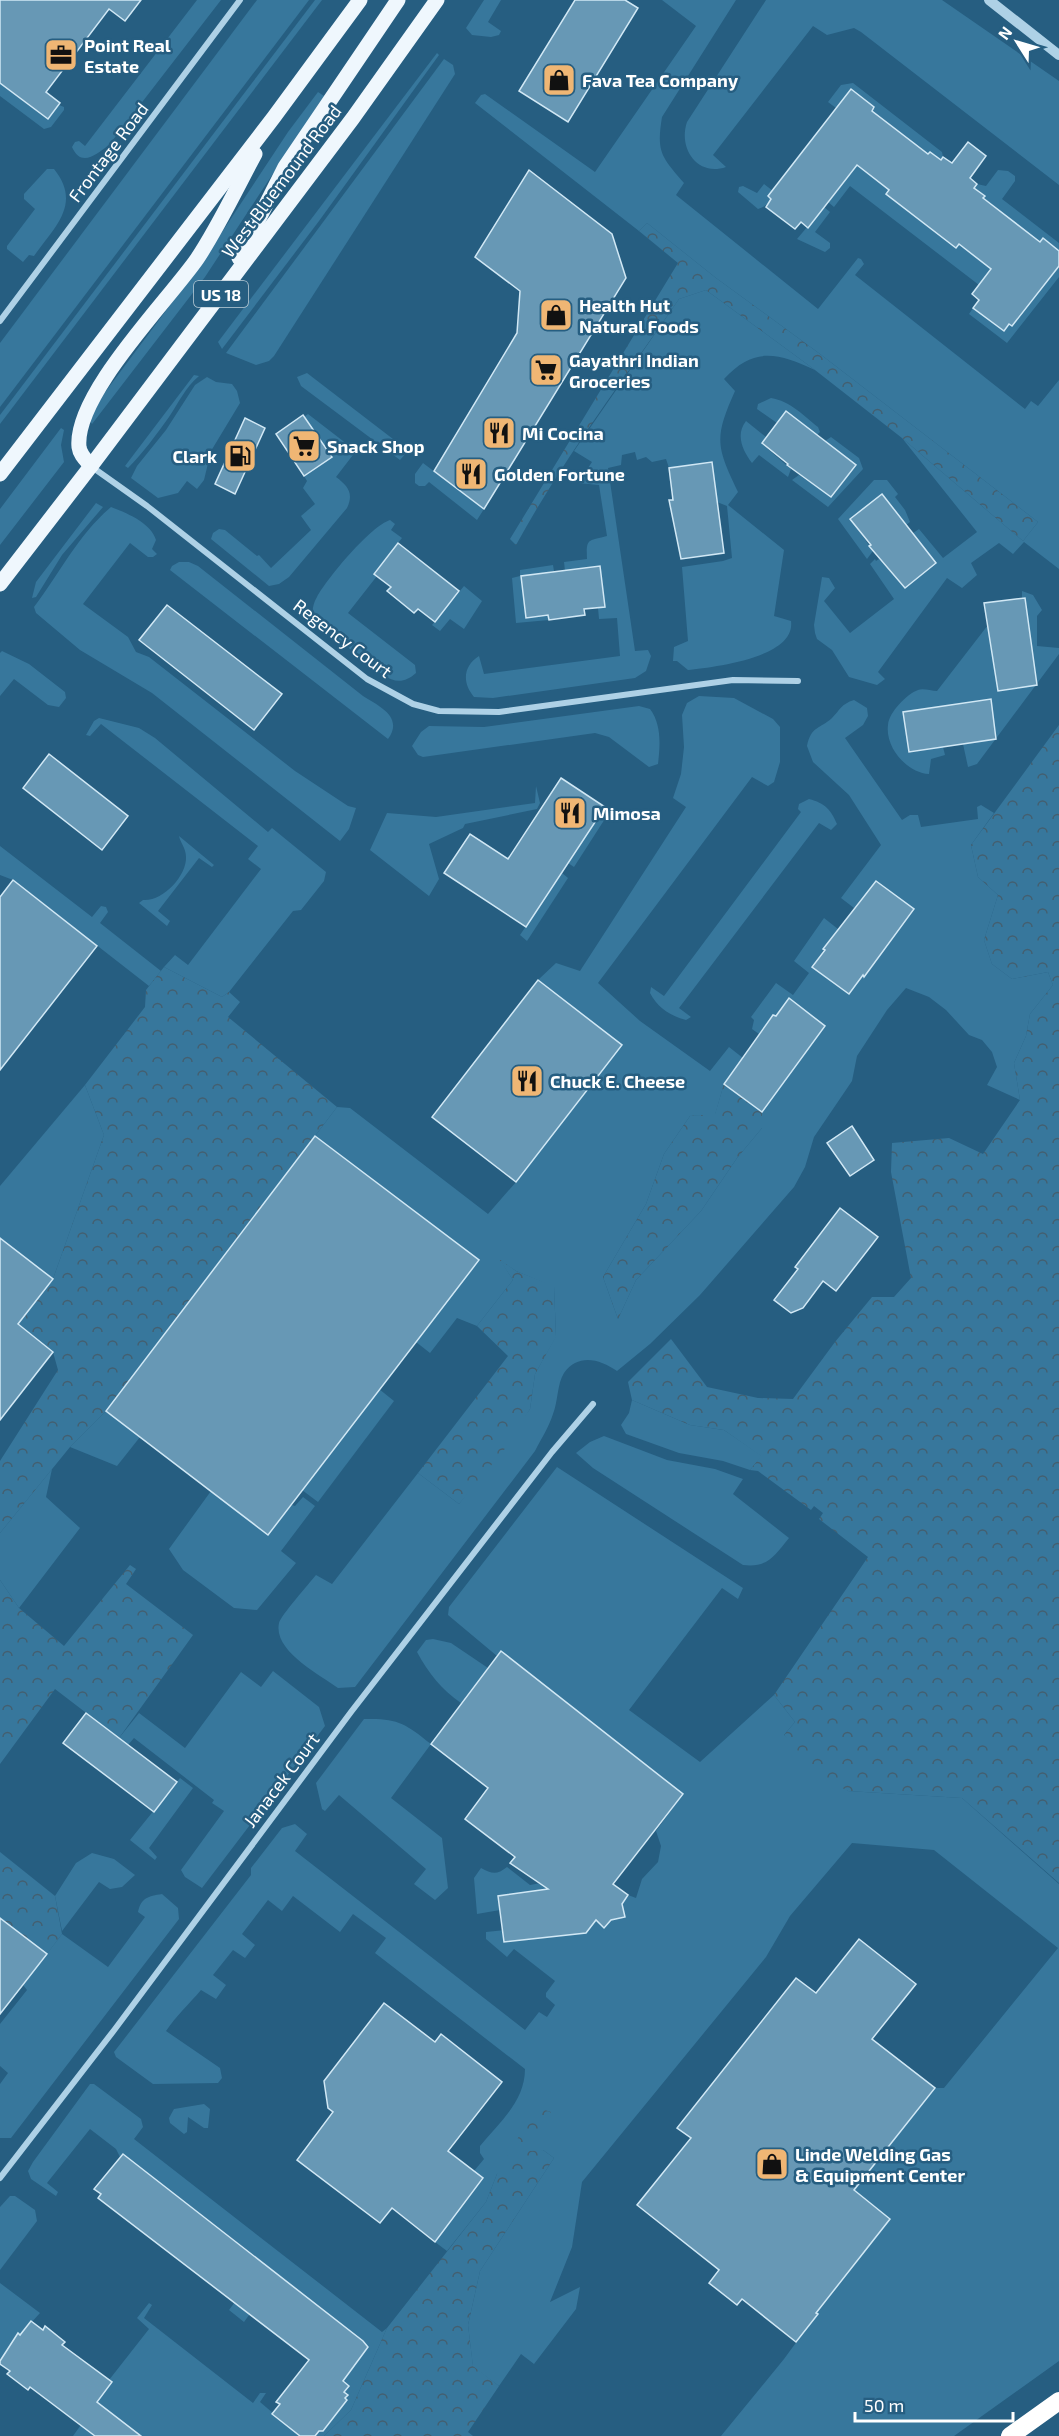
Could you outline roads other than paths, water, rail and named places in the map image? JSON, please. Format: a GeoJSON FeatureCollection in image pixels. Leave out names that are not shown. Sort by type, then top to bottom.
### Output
{"type":"FeatureCollection","features":[{"type":"Feature","properties":{"kind":"highway"},"geometry":{"type":"LineString","coordinates":[[1010,2436],[1059,2401]]}},
{"type":"Feature","properties":{"kind":"main road"},"geometry":{"type":"LineString","coordinates":[[0,474],[274,117],[360,0]]}},
{"type":"Feature","properties":{"kind":"main road"},"geometry":{"type":"LineString","coordinates":[[220,296],[285,168],[398,0]]}},
{"type":"Feature","properties":{"kind":"main road","name":"West Bluemound Road"},"geometry":{"type":"LineString","coordinates":[[0,584],[220,296],[353,118],[437,0]]}},
{"type":"Feature","properties":{"kind":"main road"},"geometry":{"type":"LineString","coordinates":[[91,466],[81,455],[79,446],[83,421],[93,398],[196,260],[217,226],[274,117]]}},
{"type":"Feature","properties":{"kind":"street","name":"Frontage Road"},"geometry":{"type":"LineString","coordinates":[[0,321],[240,0]]}},
{"type":"Feature","properties":{"kind":"street"},"geometry":{"type":"LineString","coordinates":[[989,0],[1059,55]]}},
{"type":"Feature","properties":{"kind":"street","name":"Regency Court"},"geometry":{"type":"LineString","coordinates":[[91,466],[147,506],[367,679],[414,704],[440,711],[499,712],[733,680],[798,681]]}},
{"type":"Feature","properties":{"kind":"street","name":"Janacek Court"},"geometry":{"type":"LineString","coordinates":[[0,2178],[115,2029],[358,1703],[552,1452],[593,1404]]}},
{"type":"Feature","properties":{"kind":"place","name":"Point Real Estate"},"geometry":{"type":"Point","coordinates":[61,55]}},
{"type":"Feature","properties":{"kind":"place","name":"Fava Tea Company"},"geometry":{"type":"Point","coordinates":[559,80]}},
{"type":"Feature","properties":{"kind":"place","name":"Health Hut Natural Foods"},"geometry":{"type":"Point","coordinates":[556,315]}},
{"type":"Feature","properties":{"kind":"place","name":"Gayathri Indian Groceries"},"geometry":{"type":"Point","coordinates":[546,370]}},
{"type":"Feature","properties":{"kind":"place","name":"Mi Cocina"},"geometry":{"type":"Point","coordinates":[499,433]}},
{"type":"Feature","properties":{"kind":"place","name":"Snack Shop"},"geometry":{"type":"Point","coordinates":[304,446]}},
{"type":"Feature","properties":{"kind":"place","name":"Clark"},"geometry":{"type":"Point","coordinates":[240,456]}},
{"type":"Feature","properties":{"kind":"place","name":"Golden Fortune"},"geometry":{"type":"Point","coordinates":[471,474]}},
{"type":"Feature","properties":{"kind":"place","name":"Mimosa"},"geometry":{"type":"Point","coordinates":[570,813]}},
{"type":"Feature","properties":{"kind":"place","name":"Chuck E. Cheese"},"geometry":{"type":"Point","coordinates":[527,1081]}},
{"type":"Feature","properties":{"kind":"place","name":"Linde Welding Gas & Equipment Center"},"geometry":{"type":"Point","coordinates":[772,2164]}}]}
